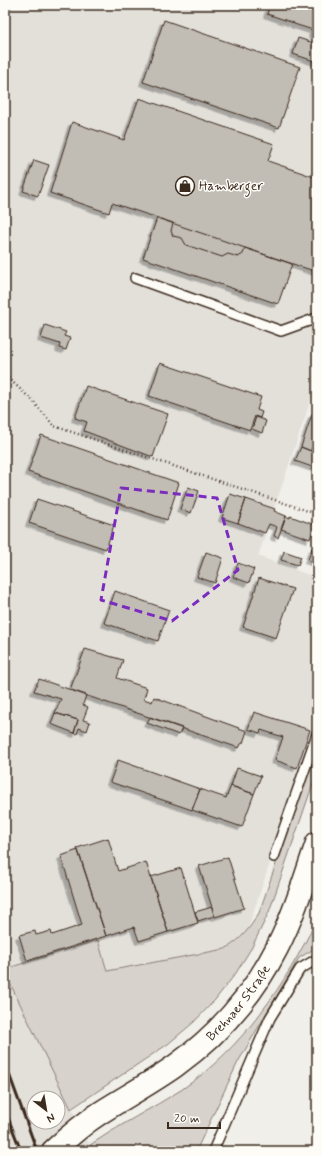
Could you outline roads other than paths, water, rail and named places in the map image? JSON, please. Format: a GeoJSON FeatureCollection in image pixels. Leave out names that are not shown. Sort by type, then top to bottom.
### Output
{"type":"FeatureCollection","features":[{"type":"Feature","properties":{"kind":"main road","name":"Brehnaer Straße"},"geometry":{"type":"LineString","coordinates":[[53,1151],[73,1133],[100,1113],[154,1080],[195,1051],[216,1031],[247,996],[277,948],[293,911],[317,843]]}},
{"type":"Feature","properties":{"kind":"lane"},"geometry":{"type":"LineString","coordinates":[[135,278],[281,330],[317,318]]}},
{"type":"Feature","properties":{"kind":"lane"},"geometry":{"type":"LineString","coordinates":[[274,857],[317,734]]}},
{"type":"Feature","properties":{"kind":"lane"},"geometry":{"type":"LineString","coordinates":[[213,1151],[270,1018],[300,969],[317,959]]}},
{"type":"Feature","properties":{"kind":"railway"},"geometry":{"type":"LineString","coordinates":[[5,1063],[37,1151]]}},
{"type":"Feature","properties":{"kind":"railway"},"geometry":{"type":"LineString","coordinates":[[5,1110],[21,1151]]}},
{"type":"Feature","properties":{"kind":"place","name":"Hamberger"},"geometry":{"type":"Point","coordinates":[185,186]}}]}
